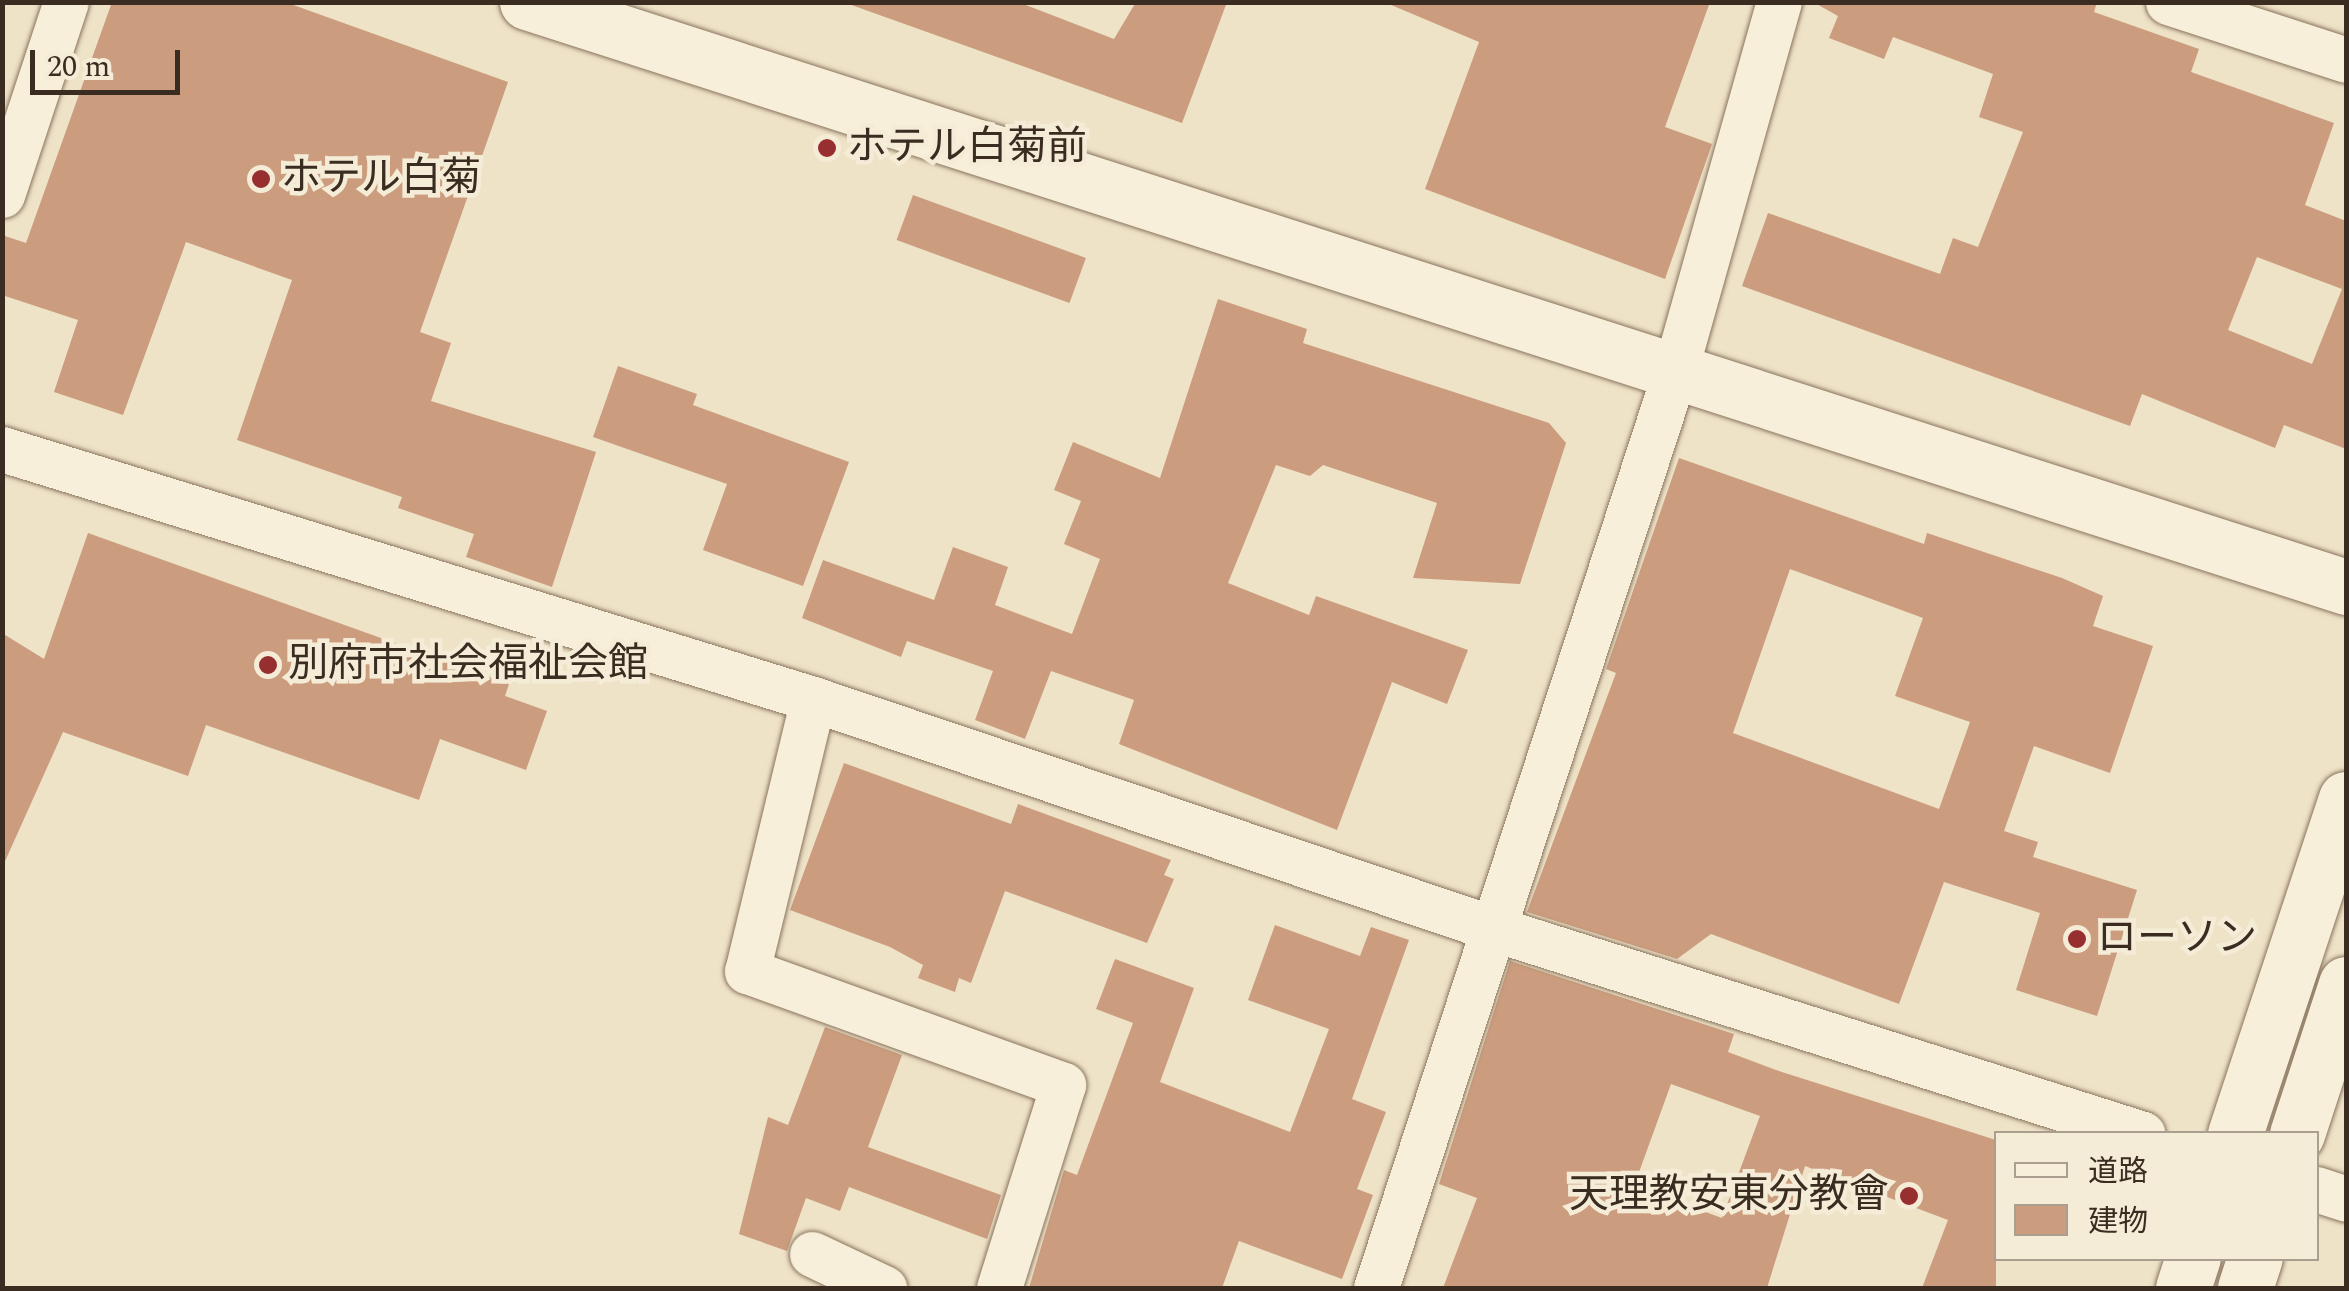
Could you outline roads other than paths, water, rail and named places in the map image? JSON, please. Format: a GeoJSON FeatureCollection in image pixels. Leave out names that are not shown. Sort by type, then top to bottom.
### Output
{"type":"FeatureCollection","features":[{"type":"Feature","properties":{"kind":"street"},"geometry":{"type":"LineString","coordinates":[[2,195],[66,2]]}},
{"type":"Feature","properties":{"kind":"street"},"geometry":{"type":"LineString","coordinates":[[528,2],[1674,375],[2346,586]]}},
{"type":"Feature","properties":{"kind":"street"},"geometry":{"type":"LineString","coordinates":[[1376,1288],[1498,930],[1674,375],[1778,2]]}},
{"type":"Feature","properties":{"kind":"street"},"geometry":{"type":"LineString","coordinates":[[2168,2],[2346,60]]}},
{"type":"Feature","properties":{"kind":"street"},"geometry":{"type":"LineString","coordinates":[[2,449],[813,699],[1498,930],[2134,1131]]}},
{"type":"Feature","properties":{"kind":"street"},"geometry":{"type":"LineString","coordinates":[[813,699],[747,971],[1063,1084],[999,1288]]}},
{"type":"Feature","properties":{"kind":"street"},"geometry":{"type":"LineString","coordinates":[[2236,1131],[2346,799]]}},
{"type":"Feature","properties":{"kind":"street"},"geometry":{"type":"LineString","coordinates":[[2298,1131],[2346,984]]}},
{"type":"Feature","properties":{"kind":"street"},"geometry":{"type":"LineString","coordinates":[[2319,1191],[2346,1199]]}},
{"type":"Feature","properties":{"kind":"street"},"geometry":{"type":"LineString","coordinates":[[812,1254],[884,1288]]}},
{"type":"Feature","properties":{"kind":"street"},"geometry":{"type":"LineString","coordinates":[[2182,1288],[2192,1261]]}},
{"type":"Feature","properties":{"kind":"street"},"geometry":{"type":"LineString","coordinates":[[2245,1288],[2254,1261]]}},
{"type":"Feature","properties":{"kind":"place","name":"ホテル白菊前"},"geometry":{"type":"Point","coordinates":[827,148]}},
{"type":"Feature","properties":{"kind":"place","name":"ホテル白菊"},"geometry":{"type":"Point","coordinates":[261,179]}},
{"type":"Feature","properties":{"kind":"place","name":"別府市社会福祉会館"},"geometry":{"type":"Point","coordinates":[268,665]}},
{"type":"Feature","properties":{"kind":"place","name":"ローソン"},"geometry":{"type":"Point","coordinates":[2077,939]}},
{"type":"Feature","properties":{"kind":"place","name":"天理教安東分教會"},"geometry":{"type":"Point","coordinates":[1909,1196]}}]}
